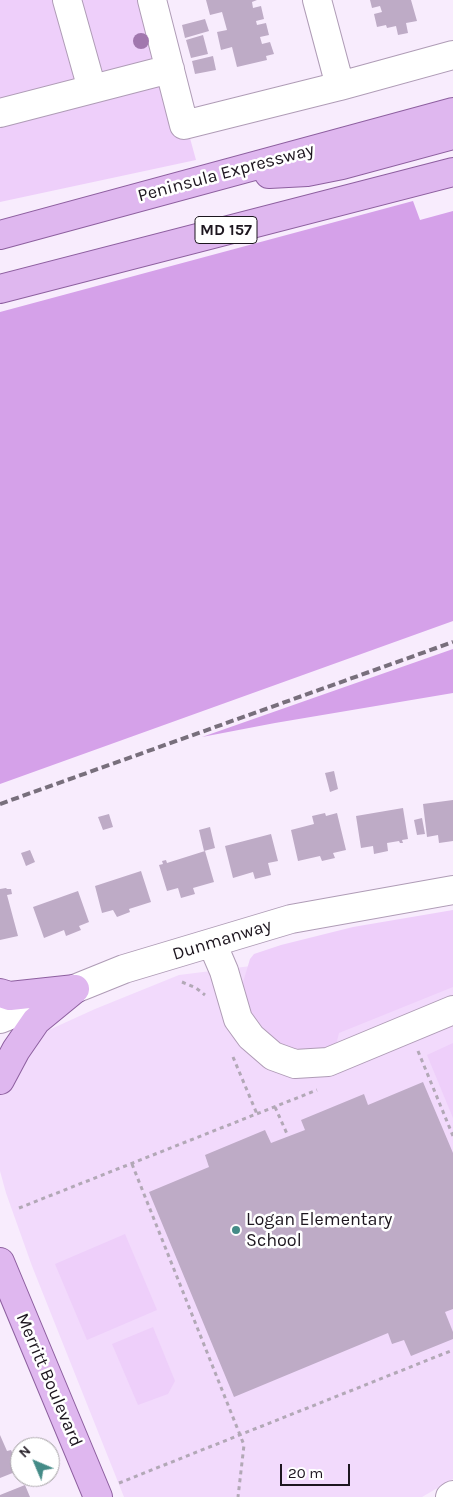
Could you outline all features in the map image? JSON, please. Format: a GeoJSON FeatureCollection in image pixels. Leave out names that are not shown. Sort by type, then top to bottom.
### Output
{"type":"FeatureCollection","features":[{"type":"Feature","properties":{"kind":"main road","name":"Peninsula Expressway"},"geometry":{"type":"LineString","coordinates":[[0,235],[453,112]]}},
{"type":"Feature","properties":{"kind":"main road"},"geometry":{"type":"LineString","coordinates":[[200,180],[307,172],[342,165],[453,135]]}},
{"type":"Feature","properties":{"kind":"main road","name":"MD 157"},"geometry":{"type":"LineString","coordinates":[[0,289],[453,172]]}},
{"type":"Feature","properties":{"kind":"main road"},"geometry":{"type":"LineString","coordinates":[[0,993],[10,996],[75,989]]}},
{"type":"Feature","properties":{"kind":"main road"},"geometry":{"type":"LineString","coordinates":[[0,1080],[16,1050],[36,1021],[75,989]]}},
{"type":"Feature","properties":{"kind":"main road","name":"Merritt Boulevard"},"geometry":{"type":"LineString","coordinates":[[3,1279],[97,1494]]}},
{"type":"Feature","properties":{"kind":"street"},"geometry":{"type":"LineString","coordinates":[[67,0],[92,89]]}},
{"type":"Feature","properties":{"kind":"street"},"geometry":{"type":"LineString","coordinates":[[152,0],[184,125],[340,86],[453,55]]}},
{"type":"Feature","properties":{"kind":"street"},"geometry":{"type":"LineString","coordinates":[[317,0],[340,86]]}},
{"type":"Feature","properties":{"kind":"street"},"geometry":{"type":"LineString","coordinates":[[0,113],[170,69]]}},
{"type":"Feature","properties":{"kind":"street","name":"Dunmanway"},"geometry":{"type":"LineString","coordinates":[[0,1019],[124,970],[291,919],[453,890]]}},
{"type":"Feature","properties":{"kind":"street"},"geometry":{"type":"LineString","coordinates":[[212,943],[224,971],[238,1019],[251,1037],[273,1056],[295,1064],[328,1062],[453,1010]]}},
{"type":"Feature","properties":{"kind":"path"},"geometry":{"type":"LineString","coordinates":[[409,1054],[426,1047]]}},
{"type":"Feature","properties":{"kind":"path"},"geometry":{"type":"LineString","coordinates":[[418,1050],[453,1136]]}},
{"type":"Feature","properties":{"kind":"path"},"geometry":{"type":"LineString","coordinates":[[19,1208],[320,1089]]}},
{"type":"Feature","properties":{"kind":"path"},"geometry":{"type":"LineString","coordinates":[[275,1107],[288,1136]]}},
{"type":"Feature","properties":{"kind":"path"},"geometry":{"type":"LineString","coordinates":[[132,1164],[244,1445],[238,1497]]}},
{"type":"Feature","properties":{"kind":"path"},"geometry":{"type":"LineString","coordinates":[[97,1494],[125,1481],[453,1350]]}},
{"type":"Feature","properties":{"kind":"shaded area"},"geometry":{"type":"Polygon","coordinates":[[[0,0],[152,0],[196,160],[0,202],[0,0]]]}},
{"type":"Feature","properties":{"kind":"shaded area"},"geometry":{"type":"Polygon","coordinates":[[[413,201],[420,220],[453,211],[453,621],[0,784],[0,312],[413,201]]]}},
{"type":"Feature","properties":{"kind":"shaded area"},"geometry":{"type":"Polygon","coordinates":[[[453,649],[453,693],[202,737],[453,649]]]}},
{"type":"Feature","properties":{"kind":"shaded area"},"geometry":{"type":"Polygon","coordinates":[[[453,910],[453,987],[339,1033],[336,1045],[320,1051],[284,1047],[267,1033],[250,1010],[241,989],[250,959],[254,954],[281,945],[353,927],[453,910]]]}},
{"type":"Feature","properties":{"kind":"shaded area","name":"Logan Elementary School"},"geometry":{"type":"Polygon","coordinates":[[[453,925],[453,1479],[422,1497],[124,1497],[32,1266],[6,1193],[0,1171],[0,1090],[40,1034],[95,1009],[179,975],[259,965],[453,925]]]}},
{"type":"Feature","properties":{"kind":"shaded area"},"geometry":{"type":"Polygon","coordinates":[[[453,1043],[453,1118],[427,1055],[453,1043]]]}},
{"type":"Feature","properties":{"kind":"shaded area"},"geometry":{"type":"Polygon","coordinates":[[[125,1234],[157,1310],[87,1340],[55,1264],[125,1234]]]}},
{"type":"Feature","properties":{"kind":"shaded area"},"geometry":{"type":"Polygon","coordinates":[[[153,1327],[175,1381],[168,1394],[138,1405],[112,1344],[153,1327]]]}},
{"type":"Feature","properties":{"kind":"building"},"geometry":{"type":"Polygon","coordinates":[[[206,0],[257,0],[252,2],[253,8],[261,6],[264,19],[256,21],[257,25],[266,23],[269,35],[260,37],[262,44],[270,42],[274,54],[266,56],[267,60],[237,67],[232,47],[221,50],[217,32],[227,30],[222,12],[210,15],[206,0]]]}},
{"type":"Feature","properties":{"kind":"building"},"geometry":{"type":"Polygon","coordinates":[[[370,0],[411,0],[417,21],[406,23],[408,33],[398,35],[396,26],[387,28],[386,25],[377,27],[374,14],[382,12],[380,6],[372,8],[370,0]]]}},
{"type":"Feature","properties":{"kind":"building"},"geometry":{"type":"Polygon","coordinates":[[[205,19],[209,31],[185,38],[182,25],[205,19]]]}},
{"type":"Feature","properties":{"kind":"building"},"geometry":{"type":"Polygon","coordinates":[[[203,35],[208,54],[191,58],[186,40],[203,35]]]}},
{"type":"Feature","properties":{"kind":"building"},"geometry":{"type":"Polygon","coordinates":[[[213,56],[216,70],[195,74],[192,61],[213,56]]]}},
{"type":"Feature","properties":{"kind":"building"},"geometry":{"type":"Polygon","coordinates":[[[334,771],[338,789],[330,792],[325,773],[334,771]]]}},
{"type":"Feature","properties":{"kind":"building"},"geometry":{"type":"Polygon","coordinates":[[[453,800],[453,841],[439,843],[438,835],[427,837],[423,804],[453,800]]]}},
{"type":"Feature","properties":{"kind":"building"},"geometry":{"type":"Polygon","coordinates":[[[403,808],[408,839],[402,840],[403,843],[399,841],[387,843],[388,851],[374,854],[373,846],[361,848],[356,816],[403,808]]]}},
{"type":"Feature","properties":{"kind":"building"},"geometry":{"type":"Polygon","coordinates":[[[325,813],[326,816],[337,813],[346,850],[333,853],[335,858],[322,861],[320,856],[298,861],[291,830],[314,824],[312,816],[325,813]]]}},
{"type":"Feature","properties":{"kind":"building"},"geometry":{"type":"Polygon","coordinates":[[[109,814],[113,827],[103,830],[98,817],[109,814]]]}},
{"type":"Feature","properties":{"kind":"building"},"geometry":{"type":"Polygon","coordinates":[[[422,818],[425,834],[417,835],[414,820],[422,818]]]}},
{"type":"Feature","properties":{"kind":"building"},"geometry":{"type":"Polygon","coordinates":[[[210,827],[215,848],[204,851],[199,830],[210,827]]]}},
{"type":"Feature","properties":{"kind":"building"},"geometry":{"type":"Polygon","coordinates":[[[271,834],[278,861],[268,863],[271,875],[255,879],[253,872],[233,878],[225,846],[271,834]]]}},
{"type":"Feature","properties":{"kind":"building"},"geometry":{"type":"Polygon","coordinates":[[[30,850],[35,862],[26,866],[21,853],[30,850]]]}},
{"type":"Feature","properties":{"kind":"building"},"geometry":{"type":"Polygon","coordinates":[[[205,851],[214,882],[193,888],[195,894],[181,898],[178,888],[167,891],[159,865],[163,864],[162,861],[166,860],[167,863],[205,851]]]}},
{"type":"Feature","properties":{"kind":"building"},"geometry":{"type":"Polygon","coordinates":[[[141,871],[151,902],[129,909],[130,912],[117,917],[113,910],[102,913],[95,886],[141,871]]]}},
{"type":"Feature","properties":{"kind":"building"},"geometry":{"type":"Polygon","coordinates":[[[0,889],[11,889],[12,894],[7,895],[18,936],[0,940],[0,889]]]}},
{"type":"Feature","properties":{"kind":"building"},"geometry":{"type":"Polygon","coordinates":[[[78,891],[89,922],[79,926],[81,930],[66,936],[64,930],[44,938],[33,907],[78,891]]]}},
{"type":"Feature","properties":{"kind":"building"},"geometry":{"type":"Polygon","coordinates":[[[423,1082],[453,1153],[453,1309],[445,1312],[453,1332],[453,1339],[411,1356],[404,1340],[392,1344],[388,1333],[234,1397],[149,1192],[209,1167],[205,1155],[265,1130],[271,1143],[305,1130],[301,1120],[364,1094],[368,1105],[423,1082]]]}},
{"type":"Feature","properties":{"kind":"building"},"geometry":{"type":"Polygon","coordinates":[[[0,1435],[7,1451],[10,1450],[10,1474],[0,1478],[0,1435]]]}},
{"type":"Feature","properties":{"kind":"building"},"geometry":{"type":"Polygon","coordinates":[[[20,1487],[26,1487],[30,1497],[0,1497],[0,1495],[20,1487]]]}},
{"type":"Feature","properties":{"kind":"railway"},"geometry":{"type":"LineString","coordinates":[[0,804],[453,642]]}},
{"type":"Feature","properties":{"kind":"place","name":"Logan Elementary School"},"geometry":{"type":"Point","coordinates":[236,1230]}}]}
